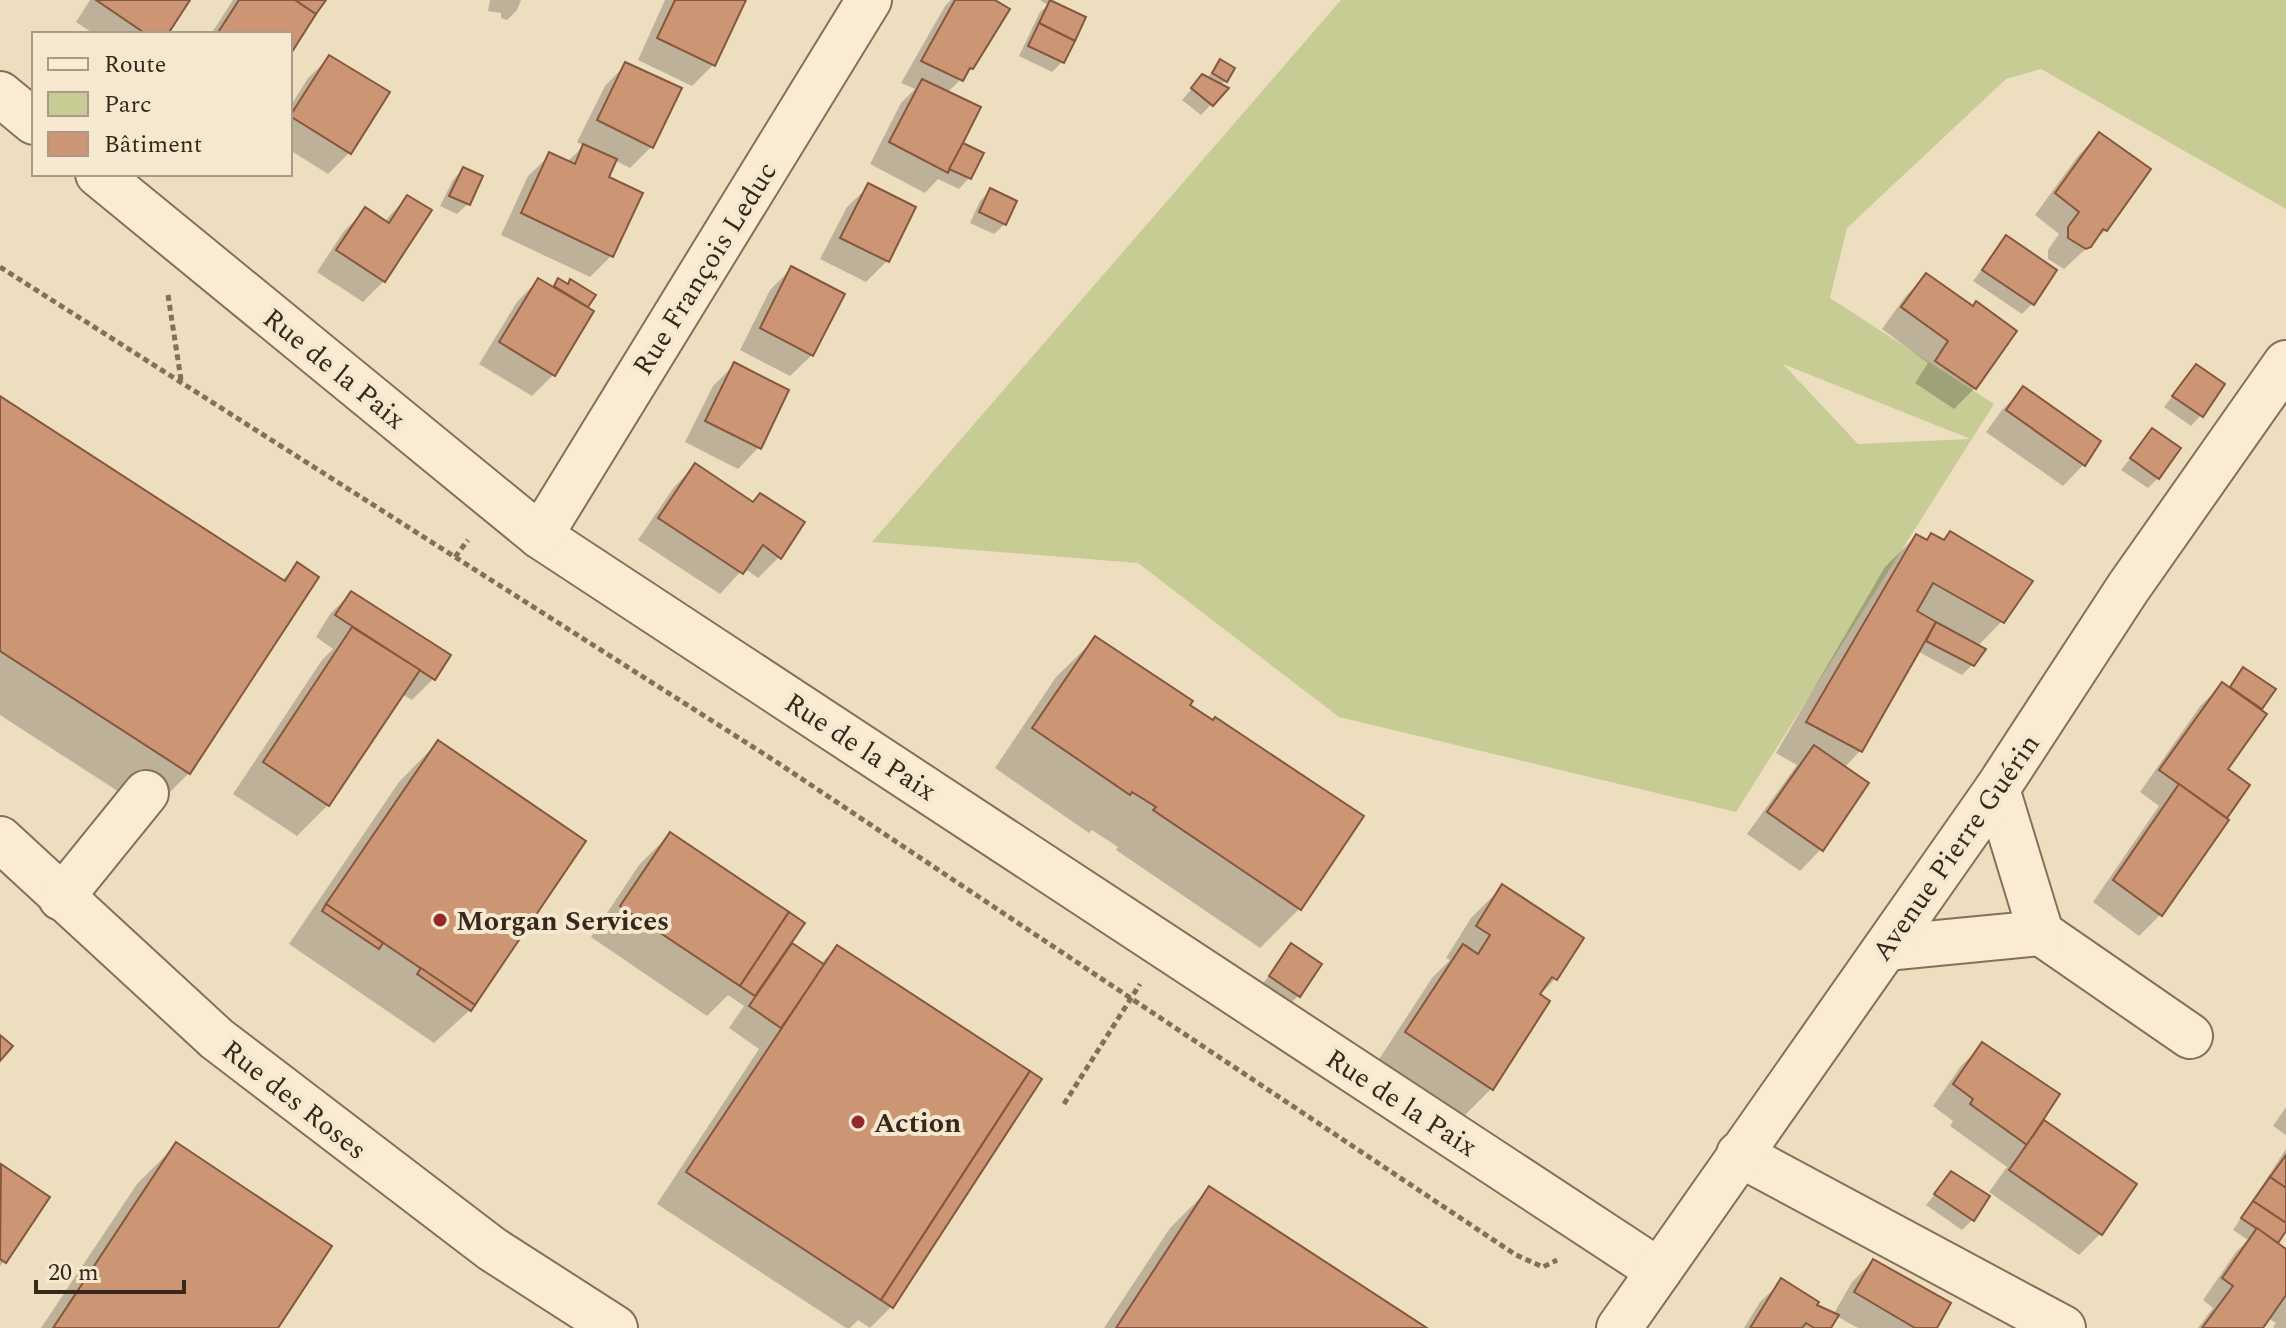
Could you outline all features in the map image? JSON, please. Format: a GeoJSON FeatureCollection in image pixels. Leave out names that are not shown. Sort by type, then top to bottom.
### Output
{"type":"FeatureCollection","features":[{"type":"Feature","properties":{"kind":"street","name":"Rue François Leduc"},"geometry":{"type":"LineString","coordinates":[[540,536],[869,0]]}},
{"type":"Feature","properties":{"kind":"street"},"geometry":{"type":"LineString","coordinates":[[0,94],[32,120]]}},
{"type":"Feature","properties":{"kind":"street","name":"Rue de la Paix"},"geometry":{"type":"LineString","coordinates":[[100,176],[540,536],[1659,1271]]}},
{"type":"Feature","properties":{"kind":"street","name":"Avenue Pierre Guérin"},"geometry":{"type":"LineString","coordinates":[[1619,1328],[1997,789],[2128,588],[2286,363]]}},
{"type":"Feature","properties":{"kind":"street"},"geometry":{"type":"LineString","coordinates":[[1997,789],[2041,933],[2190,1036]]}},
{"type":"Feature","properties":{"kind":"street"},"geometry":{"type":"LineString","coordinates":[[61,898],[146,793]]}},
{"type":"Feature","properties":{"kind":"street","name":"Rue des Roses"},"geometry":{"type":"LineString","coordinates":[[0,839],[217,1039],[586,1321]]}},
{"type":"Feature","properties":{"kind":"street"},"geometry":{"type":"LineString","coordinates":[[1886,948],[2041,933]]}},
{"type":"Feature","properties":{"kind":"street"},"geometry":{"type":"LineString","coordinates":[[1739,1154],[2063,1328]]}},
{"type":"Feature","properties":{"kind":"path"},"geometry":{"type":"LineString","coordinates":[[0,267],[775,761],[1516,1255]]}},
{"type":"Feature","properties":{"kind":"path"},"geometry":{"type":"LineString","coordinates":[[167,288],[181,381]]}},
{"type":"Feature","properties":{"kind":"path"},"geometry":{"type":"LineString","coordinates":[[1064,1104],[1163,945]]}},
{"type":"Feature","properties":{"kind":"green space"},"geometry":{"type":"Polygon","coordinates":[[[1341,0],[2286,0],[2286,209],[2041,69],[2006,79],[1847,228],[1830,298],[1994,404],[1736,812],[1339,717],[1138,563],[872,542],[1341,0]],[[1783,364],[1858,444],[1969,439],[1783,364]]]}},
{"type":"Feature","properties":{"kind":"building"},"geometry":{"type":"Polygon","coordinates":[[[96,0],[190,0],[169,32],[143,32],[96,0]]]}},
{"type":"Feature","properties":{"kind":"building"},"geometry":{"type":"Polygon","coordinates":[[[239,0],[295,0],[316,14],[292,52],[292,32],[218,32],[239,0]]]}},
{"type":"Feature","properties":{"kind":"building"},"geometry":{"type":"Polygon","coordinates":[[[295,0],[326,0],[316,14],[295,0]]]}},
{"type":"Feature","properties":{"kind":"building"},"geometry":{"type":"Polygon","coordinates":[[[675,0],[746,0],[715,66],[657,38],[675,0]]]}},
{"type":"Feature","properties":{"kind":"building"},"geometry":{"type":"Polygon","coordinates":[[[955,0],[995,0],[1010,9],[963,81],[921,61],[955,0]]]}},
{"type":"Feature","properties":{"kind":"building"},"geometry":{"type":"Polygon","coordinates":[[[1050,0],[1086,17],[1075,41],[1039,23],[1050,0]]]}},
{"type":"Feature","properties":{"kind":"building"},"geometry":{"type":"Polygon","coordinates":[[[1039,23],[1075,41],[1064,63],[1028,46],[1039,23]]]}},
{"type":"Feature","properties":{"kind":"building"},"geometry":{"type":"Polygon","coordinates":[[[329,55],[390,92],[351,154],[292,117],[329,55]]]}},
{"type":"Feature","properties":{"kind":"building"},"geometry":{"type":"Polygon","coordinates":[[[1220,59],[1235,68],[1227,82],[1212,73],[1220,59]]]}},
{"type":"Feature","properties":{"kind":"building"},"geometry":{"type":"Polygon","coordinates":[[[625,62],[682,88],[653,148],[597,120],[625,62]]]}},
{"type":"Feature","properties":{"kind":"building"},"geometry":{"type":"Polygon","coordinates":[[[1202,74],[1229,88],[1213,106],[1191,88],[1202,74]]]}},
{"type":"Feature","properties":{"kind":"building"},"geometry":{"type":"Polygon","coordinates":[[[922,79],[981,107],[948,173],[889,142],[922,79]]]}},
{"type":"Feature","properties":{"kind":"building"},"geometry":{"type":"Polygon","coordinates":[[[2099,132],[2151,169],[2107,231],[2103,229],[2091,247],[2086,249],[2068,238],[2068,227],[2079,212],[2055,193],[2099,132]]]}},
{"type":"Feature","properties":{"kind":"building"},"geometry":{"type":"Polygon","coordinates":[[[963,143],[984,153],[971,179],[949,169],[963,143]]]}},
{"type":"Feature","properties":{"kind":"building"},"geometry":{"type":"Polygon","coordinates":[[[583,144],[617,159],[609,177],[643,193],[613,257],[521,213],[549,152],[575,164],[583,144]]]}},
{"type":"Feature","properties":{"kind":"building"},"geometry":{"type":"Polygon","coordinates":[[[463,167],[483,176],[470,205],[449,196],[463,167]]]}},
{"type":"Feature","properties":{"kind":"building"},"geometry":{"type":"Polygon","coordinates":[[[868,183],[916,207],[889,262],[840,238],[868,183]]]}},
{"type":"Feature","properties":{"kind":"building"},"geometry":{"type":"Polygon","coordinates":[[[990,188],[1017,201],[1006,225],[979,212],[990,188]]]}},
{"type":"Feature","properties":{"kind":"building"},"geometry":{"type":"Polygon","coordinates":[[[407,195],[432,210],[385,282],[336,250],[365,207],[389,223],[407,195]]]}},
{"type":"Feature","properties":{"kind":"building"},"geometry":{"type":"Polygon","coordinates":[[[2006,235],[2057,270],[2034,305],[1982,270],[2006,235]]]}},
{"type":"Feature","properties":{"kind":"building"},"geometry":{"type":"Polygon","coordinates":[[[791,266],[845,294],[813,356],[760,328],[791,266]]]}},
{"type":"Feature","properties":{"kind":"building"},"geometry":{"type":"Polygon","coordinates":[[[1926,273],[1973,306],[1976,301],[2017,331],[1976,389],[1935,361],[1948,341],[1901,307],[1926,273]]]}},
{"type":"Feature","properties":{"kind":"building"},"geometry":{"type":"Polygon","coordinates":[[[538,278],[594,311],[555,376],[499,342],[538,278]]]}},
{"type":"Feature","properties":{"kind":"building"},"geometry":{"type":"Polygon","coordinates":[[[558,278],[568,284],[570,279],[596,295],[588,307],[554,286],[558,278]]]}},
{"type":"Feature","properties":{"kind":"building"},"geometry":{"type":"Polygon","coordinates":[[[734,362],[789,390],[761,449],[705,421],[734,362]]]}},
{"type":"Feature","properties":{"kind":"building"},"geometry":{"type":"Polygon","coordinates":[[[2196,364],[2225,384],[2203,417],[2172,396],[2196,364]]]}},
{"type":"Feature","properties":{"kind":"building"},"geometry":{"type":"Polygon","coordinates":[[[2023,386],[2101,441],[2085,466],[2006,410],[2023,386]]]}},
{"type":"Feature","properties":{"kind":"building"},"geometry":{"type":"Polygon","coordinates":[[[0,396],[285,581],[297,562],[319,577],[190,774],[0,651],[0,396]]]}},
{"type":"Feature","properties":{"kind":"building"},"geometry":{"type":"Polygon","coordinates":[[[2152,428],[2181,448],[2159,479],[2130,458],[2152,428]]]}},
{"type":"Feature","properties":{"kind":"building"},"geometry":{"type":"Polygon","coordinates":[[[695,463],[753,502],[760,493],[805,522],[781,559],[763,545],[743,574],[658,518],[695,463]]]}},
{"type":"Feature","properties":{"kind":"building"},"geometry":{"type":"Polygon","coordinates":[[[1950,531],[2033,581],[2004,623],[1933,583],[1917,611],[1936,622],[1862,752],[1806,722],[1916,534],[1927,540],[1931,533],[1944,540],[1950,531]]]}},
{"type":"Feature","properties":{"kind":"building"},"geometry":{"type":"Polygon","coordinates":[[[351,591],[451,655],[435,680],[335,615],[351,591]]]}},
{"type":"Feature","properties":{"kind":"building"},"geometry":{"type":"Polygon","coordinates":[[[1936,622],[1986,649],[1974,666],[1926,641],[1936,622]]]}},
{"type":"Feature","properties":{"kind":"building"},"geometry":{"type":"Polygon","coordinates":[[[352,627],[420,670],[329,806],[263,762],[352,627]]]}},
{"type":"Feature","properties":{"kind":"building"},"geometry":{"type":"Polygon","coordinates":[[[1095,636],[1193,701],[1190,705],[1213,720],[1215,717],[1364,816],[1301,910],[1153,810],[1156,807],[1132,792],[1130,795],[1032,728],[1095,636]]]}},
{"type":"Feature","properties":{"kind":"building"},"geometry":{"type":"Polygon","coordinates":[[[2243,667],[2276,689],[2262,709],[2230,687],[2243,667]]]}},
{"type":"Feature","properties":{"kind":"building"},"geometry":{"type":"Polygon","coordinates":[[[2222,682],[2267,714],[2228,769],[2250,785],[2227,818],[2159,770],[2222,682]]]}},
{"type":"Feature","properties":{"kind":"building"},"geometry":{"type":"Polygon","coordinates":[[[438,740],[586,841],[475,1005],[326,904],[438,740]]]}},
{"type":"Feature","properties":{"kind":"building"},"geometry":{"type":"Polygon","coordinates":[[[1814,745],[1869,783],[1823,851],[1767,812],[1814,745]]]}},
{"type":"Feature","properties":{"kind":"building"},"geometry":{"type":"Polygon","coordinates":[[[2179,784],[2229,820],[2162,916],[2113,880],[2179,784]]]}},
{"type":"Feature","properties":{"kind":"building"},"geometry":{"type":"Polygon","coordinates":[[[670,832],[789,912],[740,986],[620,906],[670,832]]]}},
{"type":"Feature","properties":{"kind":"building"},"geometry":{"type":"Polygon","coordinates":[[[1502,884],[1584,938],[1557,980],[1552,977],[1540,994],[1550,1001],[1493,1090],[1405,1032],[1463,944],[1478,954],[1490,935],[1476,926],[1502,884]]]}},
{"type":"Feature","properties":{"kind":"building"},"geometry":{"type":"Polygon","coordinates":[[[326,904],[383,943],[379,949],[322,911],[326,904]]]}},
{"type":"Feature","properties":{"kind":"building"},"geometry":{"type":"Polygon","coordinates":[[[789,912],[805,923],[755,996],[740,986],[789,912]]]}},
{"type":"Feature","properties":{"kind":"building"},"geometry":{"type":"Polygon","coordinates":[[[792,943],[825,965],[781,1028],[749,1006],[792,943]]]}},
{"type":"Feature","properties":{"kind":"building"},"geometry":{"type":"Polygon","coordinates":[[[1291,943],[1322,964],[1300,997],[1269,976],[1291,943]]]}},
{"type":"Feature","properties":{"kind":"building","name":"Action"},"geometry":{"type":"Polygon","coordinates":[[[837,945],[1030,1071],[881,1300],[686,1172],[837,945]]]}},
{"type":"Feature","properties":{"kind":"building"},"geometry":{"type":"Polygon","coordinates":[[[421,968],[475,1005],[471,1011],[417,974],[421,968]]]}},
{"type":"Feature","properties":{"kind":"building"},"geometry":{"type":"Polygon","coordinates":[[[0,1035],[13,1046],[0,1061],[0,1035]]]}},
{"type":"Feature","properties":{"kind":"building"},"geometry":{"type":"Polygon","coordinates":[[[1982,1042],[2060,1094],[2027,1145],[1970,1104],[1973,1099],[1953,1084],[1982,1042]]]}},
{"type":"Feature","properties":{"kind":"building"},"geometry":{"type":"Polygon","coordinates":[[[1030,1071],[1042,1079],[893,1308],[881,1300],[1030,1071]]]}},
{"type":"Feature","properties":{"kind":"building"},"geometry":{"type":"Polygon","coordinates":[[[2044,1120],[2137,1184],[2102,1235],[2009,1170],[2044,1120]]]}},
{"type":"Feature","properties":{"kind":"building"},"geometry":{"type":"Polygon","coordinates":[[[176,1142],[332,1246],[278,1328],[53,1328],[176,1142]]]}},
{"type":"Feature","properties":{"kind":"building"},"geometry":{"type":"Polygon","coordinates":[[[2286,1155],[2286,1188],[2270,1177],[2286,1155]]]}},
{"type":"Feature","properties":{"kind":"building"},"geometry":{"type":"Polygon","coordinates":[[[1,1164],[50,1197],[6,1263],[0,1259],[1,1164]]]}},
{"type":"Feature","properties":{"kind":"building"},"geometry":{"type":"Polygon","coordinates":[[[1951,1171],[1990,1196],[1974,1221],[1934,1194],[1951,1171]]]}},
{"type":"Feature","properties":{"kind":"building"},"geometry":{"type":"Polygon","coordinates":[[[2270,1177],[2286,1188],[2286,1223],[2253,1201],[2270,1177]]]}},
{"type":"Feature","properties":{"kind":"building"},"geometry":{"type":"Polygon","coordinates":[[[1209,1186],[1427,1328],[1116,1328],[1209,1186]]]}},
{"type":"Feature","properties":{"kind":"building"},"geometry":{"type":"Polygon","coordinates":[[[2253,1201],[2286,1223],[2286,1231],[2278,1243],[2241,1218],[2253,1201]]]}},
{"type":"Feature","properties":{"kind":"building"},"geometry":{"type":"Polygon","coordinates":[[[2257,1228],[2286,1249],[2286,1295],[2263,1328],[2202,1328],[2233,1286],[2222,1278],[2257,1228]]]}},
{"type":"Feature","properties":{"kind":"building"},"geometry":{"type":"Polygon","coordinates":[[[1873,1259],[1951,1303],[1937,1328],[1915,1328],[1854,1292],[1873,1259]]]}},
{"type":"Feature","properties":{"kind":"building"},"geometry":{"type":"Polygon","coordinates":[[[1781,1278],[1819,1302],[1817,1305],[1839,1315],[1831,1328],[1814,1328],[1806,1323],[1802,1328],[1750,1328],[1781,1278]]]}},
{"type":"Feature","properties":{"kind":"place","name":"Morgan Services"},"geometry":{"type":"Point","coordinates":[440,920]}},
{"type":"Feature","properties":{"kind":"place","name":"Action"},"geometry":{"type":"Point","coordinates":[858,1122]}}]}
